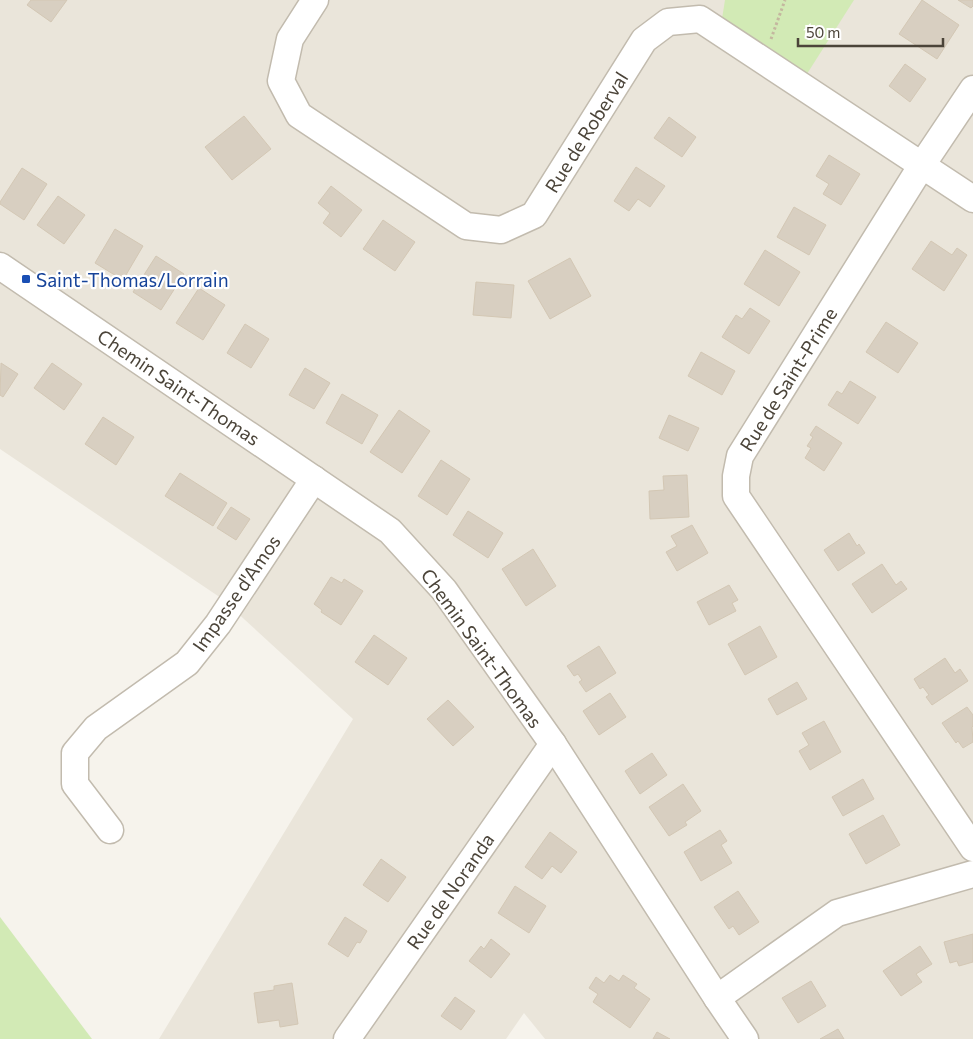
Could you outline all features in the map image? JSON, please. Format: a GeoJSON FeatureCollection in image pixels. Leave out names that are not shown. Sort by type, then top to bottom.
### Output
{"type":"FeatureCollection","features":[{"type":"Feature","properties":{"kind":"street","name":"Rue de Roberval"},"geometry":{"type":"LineString","coordinates":[[314,0],[290,39],[281,81],[299,115],[466,226],[501,230],[534,214],[644,40],[668,22],[700,19],[973,198]]}},
{"type":"Feature","properties":{"kind":"street","name":"Rue de Saint-Prime"},"geometry":{"type":"LineString","coordinates":[[973,88],[922,165],[740,456],[736,476],[736,496],[973,848]]}},
{"type":"Feature","properties":{"kind":"street","name":"Chemin Saint-Thomas"},"geometry":{"type":"LineString","coordinates":[[0,266],[390,531],[444,590],[552,744],[716,998],[745,1039]]}},
{"type":"Feature","properties":{"kind":"street","name":"Impasse d'Amos"},"geometry":{"type":"LineString","coordinates":[[110,830],[75,784],[75,753],[96,728],[187,662],[218,624],[314,479]]}},
{"type":"Feature","properties":{"kind":"street","name":"Rue de Noranda"},"geometry":{"type":"LineString","coordinates":[[347,1039],[552,744]]}},
{"type":"Feature","properties":{"kind":"street"},"geometry":{"type":"LineString","coordinates":[[716,998],[836,914],[973,874]]}},
{"type":"Feature","properties":{"kind":"path"},"geometry":{"type":"LineString","coordinates":[[763,61],[785,0]]}},
{"type":"Feature","properties":{"kind":"shaded area"},"geometry":{"type":"Polygon","coordinates":[[[0,0],[973,0],[973,1039],[545,1039],[524,1013],[506,1039],[159,1039],[353,719],[221,598],[0,449],[0,0]]]}},
{"type":"Feature","properties":{"kind":"green space"},"geometry":{"type":"Polygon","coordinates":[[[725,0],[854,0],[805,77],[721,25],[725,0]]]}},
{"type":"Feature","properties":{"kind":"green space"},"geometry":{"type":"Polygon","coordinates":[[[0,917],[92,1039],[0,1039],[0,917]]]}},
{"type":"Feature","properties":{"kind":"building"},"geometry":{"type":"Polygon","coordinates":[[[31,0],[67,0],[51,22],[27,5],[31,0]]]}},
{"type":"Feature","properties":{"kind":"building"},"geometry":{"type":"Polygon","coordinates":[[[922,0],[959,25],[937,59],[899,34],[922,0]]]}},
{"type":"Feature","properties":{"kind":"building"},"geometry":{"type":"Polygon","coordinates":[[[958,0],[973,0],[973,6],[971,8],[958,0]]]}},
{"type":"Feature","properties":{"kind":"building"},"geometry":{"type":"Polygon","coordinates":[[[905,64],[926,79],[910,102],[889,86],[905,64]]]}},
{"type":"Feature","properties":{"kind":"building"},"geometry":{"type":"Polygon","coordinates":[[[244,116],[271,149],[232,180],[205,147],[244,116]]]}},
{"type":"Feature","properties":{"kind":"building"},"geometry":{"type":"Polygon","coordinates":[[[669,117],[696,137],[682,157],[654,138],[669,117]]]}},
{"type":"Feature","properties":{"kind":"building"},"geometry":{"type":"Polygon","coordinates":[[[829,155],[860,174],[841,205],[823,194],[829,184],[816,176],[829,155]]]}},
{"type":"Feature","properties":{"kind":"building"},"geometry":{"type":"Polygon","coordinates":[[[636,167],[665,186],[650,207],[638,199],[629,211],[614,201],[636,167]]]}},
{"type":"Feature","properties":{"kind":"building"},"geometry":{"type":"Polygon","coordinates":[[[22,168],[47,184],[24,220],[0,204],[22,168]]]}},
{"type":"Feature","properties":{"kind":"building"},"geometry":{"type":"Polygon","coordinates":[[[331,186],[362,210],[341,237],[323,223],[330,213],[318,203],[331,186]]]}},
{"type":"Feature","properties":{"kind":"building"},"geometry":{"type":"Polygon","coordinates":[[[58,196],[85,215],[64,244],[37,225],[58,196]]]}},
{"type":"Feature","properties":{"kind":"building"},"geometry":{"type":"Polygon","coordinates":[[[794,207],[826,225],[809,255],[777,237],[794,207]]]}},
{"type":"Feature","properties":{"kind":"building"},"geometry":{"type":"Polygon","coordinates":[[[383,220],[415,242],[395,271],[363,249],[383,220]]]}},
{"type":"Feature","properties":{"kind":"building"},"geometry":{"type":"Polygon","coordinates":[[[115,229],[143,246],[123,280],[95,263],[115,229]]]}},
{"type":"Feature","properties":{"kind":"building"},"geometry":{"type":"Polygon","coordinates":[[[931,241],[952,255],[957,248],[967,255],[944,291],[912,269],[931,241]]]}},
{"type":"Feature","properties":{"kind":"building"},"geometry":{"type":"Polygon","coordinates":[[[765,250],[800,272],[779,306],[744,284],[765,250]]]}},
{"type":"Feature","properties":{"kind":"building"},"geometry":{"type":"Polygon","coordinates":[[[156,256],[184,274],[161,310],[133,292],[156,256]]]}},
{"type":"Feature","properties":{"kind":"building"},"geometry":{"type":"Polygon","coordinates":[[[570,258],[591,296],[550,319],[528,281],[570,258]]]}},
{"type":"Feature","properties":{"kind":"building"},"geometry":{"type":"Polygon","coordinates":[[[476,282],[514,285],[511,318],[473,315],[476,282]]]}},
{"type":"Feature","properties":{"kind":"building"},"geometry":{"type":"Polygon","coordinates":[[[199,288],[225,305],[203,340],[176,323],[199,288]]]}},
{"type":"Feature","properties":{"kind":"building"},"geometry":{"type":"Polygon","coordinates":[[[750,308],[770,321],[749,354],[722,337],[736,315],[742,319],[750,308]]]}},
{"type":"Feature","properties":{"kind":"building"},"geometry":{"type":"Polygon","coordinates":[[[886,322],[918,343],[898,373],[866,352],[886,322]]]}},
{"type":"Feature","properties":{"kind":"building"},"geometry":{"type":"Polygon","coordinates":[[[245,324],[269,339],[251,368],[227,353],[245,324]]]}},
{"type":"Feature","properties":{"kind":"building"},"geometry":{"type":"Polygon","coordinates":[[[701,352],[735,371],[722,395],[688,376],[701,352]]]}},
{"type":"Feature","properties":{"kind":"building"},"geometry":{"type":"Polygon","coordinates":[[[1,363],[18,374],[3,397],[0,395],[1,363]]]}},
{"type":"Feature","properties":{"kind":"building"},"geometry":{"type":"Polygon","coordinates":[[[52,363],[82,384],[64,410],[34,388],[52,363]]]}},
{"type":"Feature","properties":{"kind":"building"},"geometry":{"type":"Polygon","coordinates":[[[305,368],[330,383],[314,409],[289,395],[305,368]]]}},
{"type":"Feature","properties":{"kind":"building"},"geometry":{"type":"Polygon","coordinates":[[[850,381],[876,397],[858,424],[828,405],[837,391],[842,394],[850,381]]]}},
{"type":"Feature","properties":{"kind":"building"},"geometry":{"type":"Polygon","coordinates":[[[342,394],[378,415],[362,444],[326,423],[342,394]]]}},
{"type":"Feature","properties":{"kind":"building"},"geometry":{"type":"Polygon","coordinates":[[[399,410],[430,431],[402,473],[370,452],[399,410]]]}},
{"type":"Feature","properties":{"kind":"building"},"geometry":{"type":"Polygon","coordinates":[[[669,415],[699,428],[688,451],[659,438],[669,415]]]}},
{"type":"Feature","properties":{"kind":"building"},"geometry":{"type":"Polygon","coordinates":[[[103,417],[134,437],[116,465],[85,444],[103,417]]]}},
{"type":"Feature","properties":{"kind":"building"},"geometry":{"type":"Polygon","coordinates":[[[816,426],[842,443],[824,471],[805,458],[811,448],[807,446],[813,437],[810,435],[816,426]]]}},
{"type":"Feature","properties":{"kind":"building"},"geometry":{"type":"Polygon","coordinates":[[[441,460],[470,479],[447,515],[418,496],[441,460]]]}},
{"type":"Feature","properties":{"kind":"building"},"geometry":{"type":"Polygon","coordinates":[[[180,473],[227,503],[213,526],[165,496],[180,473]]]}},
{"type":"Feature","properties":{"kind":"building"},"geometry":{"type":"Polygon","coordinates":[[[687,475],[689,517],[650,519],[649,491],[664,490],[663,476],[687,475]]]}},
{"type":"Feature","properties":{"kind":"building"},"geometry":{"type":"Polygon","coordinates":[[[231,507],[250,519],[236,540],[217,528],[231,507]]]}},
{"type":"Feature","properties":{"kind":"building"},"geometry":{"type":"Polygon","coordinates":[[[468,511],[503,533],[488,558],[453,535],[468,511]]]}},
{"type":"Feature","properties":{"kind":"building"},"geometry":{"type":"Polygon","coordinates":[[[692,525],[708,553],[677,571],[666,552],[677,546],[671,536],[692,525]]]}},
{"type":"Feature","properties":{"kind":"building"},"geometry":{"type":"Polygon","coordinates":[[[849,533],[857,546],[859,544],[865,553],[838,571],[824,550],[849,533]]]}},
{"type":"Feature","properties":{"kind":"building"},"geometry":{"type":"Polygon","coordinates":[[[533,549],[556,586],[526,606],[502,569],[533,549]]]}},
{"type":"Feature","properties":{"kind":"building"},"geometry":{"type":"Polygon","coordinates":[[[882,564],[896,585],[901,581],[907,589],[872,613],[852,584],[882,564]]]}},
{"type":"Feature","properties":{"kind":"building"},"geometry":{"type":"Polygon","coordinates":[[[331,577],[342,583],[344,579],[363,591],[341,625],[321,612],[322,610],[314,604],[331,577]]]}},
{"type":"Feature","properties":{"kind":"building"},"geometry":{"type":"Polygon","coordinates":[[[729,585],[738,600],[732,603],[736,611],[709,625],[697,602],[729,585]]]}},
{"type":"Feature","properties":{"kind":"building"},"geometry":{"type":"Polygon","coordinates":[[[760,626],[777,657],[745,675],[728,644],[760,626]]]}},
{"type":"Feature","properties":{"kind":"building"},"geometry":{"type":"Polygon","coordinates":[[[374,635],[407,658],[388,685],[355,662],[374,635]]]}},
{"type":"Feature","properties":{"kind":"building"},"geometry":{"type":"Polygon","coordinates":[[[599,646],[616,673],[586,692],[579,682],[582,680],[578,674],[574,676],[567,666],[599,646]]]}},
{"type":"Feature","properties":{"kind":"building"},"geometry":{"type":"Polygon","coordinates":[[[945,658],[955,673],[960,669],[968,681],[932,705],[926,697],[929,695],[923,687],[920,689],[914,679],[945,658]]]}},
{"type":"Feature","properties":{"kind":"building"},"geometry":{"type":"Polygon","coordinates":[[[797,682],[807,699],[777,715],[768,699],[797,682]]]}},
{"type":"Feature","properties":{"kind":"building"},"geometry":{"type":"Polygon","coordinates":[[[610,693],[626,717],[599,735],[583,711],[610,693]]]}},
{"type":"Feature","properties":{"kind":"building"},"geometry":{"type":"Polygon","coordinates":[[[448,700],[474,727],[453,746],[427,719],[448,700]]]}},
{"type":"Feature","properties":{"kind":"building"},"geometry":{"type":"Polygon","coordinates":[[[967,707],[973,715],[973,742],[963,748],[958,741],[956,743],[942,723],[967,707]]]}},
{"type":"Feature","properties":{"kind":"building"},"geometry":{"type":"Polygon","coordinates":[[[824,721],[841,752],[810,770],[799,751],[809,745],[802,733],[824,721]]]}},
{"type":"Feature","properties":{"kind":"building"},"geometry":{"type":"Polygon","coordinates":[[[652,753],[667,775],[640,794],[625,771],[652,753]]]}},
{"type":"Feature","properties":{"kind":"building"},"geometry":{"type":"Polygon","coordinates":[[[863,779],[874,799],[843,816],[832,797],[863,779]]]}},
{"type":"Feature","properties":{"kind":"building"},"geometry":{"type":"Polygon","coordinates":[[[683,784],[701,811],[685,822],[687,825],[669,836],[649,807],[683,784]]]}},
{"type":"Feature","properties":{"kind":"building"},"geometry":{"type":"Polygon","coordinates":[[[883,815],[900,845],[866,864],[849,834],[883,815]]]}},
{"type":"Feature","properties":{"kind":"building"},"geometry":{"type":"Polygon","coordinates":[[[720,830],[727,841],[721,845],[732,863],[701,881],[684,852],[720,830]]]}},
{"type":"Feature","properties":{"kind":"building"},"geometry":{"type":"Polygon","coordinates":[[[550,832],[577,852],[561,873],[552,866],[542,879],[525,867],[550,832]]]}},
{"type":"Feature","properties":{"kind":"building"},"geometry":{"type":"Polygon","coordinates":[[[381,859],[406,877],[388,902],[363,885],[381,859]]]}},
{"type":"Feature","properties":{"kind":"building"},"geometry":{"type":"Polygon","coordinates":[[[515,886],[546,906],[529,933],[498,913],[515,886]]]}},
{"type":"Feature","properties":{"kind":"building"},"geometry":{"type":"Polygon","coordinates":[[[738,891],[759,922],[739,935],[733,926],[729,929],[714,907],[738,891]]]}},
{"type":"Feature","properties":{"kind":"building"},"geometry":{"type":"Polygon","coordinates":[[[345,917],[367,931],[360,943],[357,942],[348,957],[328,944],[345,917]]]}},
{"type":"Feature","properties":{"kind":"building"},"geometry":{"type":"Polygon","coordinates":[[[973,934],[973,962],[959,966],[957,961],[950,963],[944,942],[973,934]]]}},
{"type":"Feature","properties":{"kind":"building"},"geometry":{"type":"Polygon","coordinates":[[[491,939],[510,954],[491,978],[469,961],[481,946],[484,949],[491,939]]]}},
{"type":"Feature","properties":{"kind":"building"},"geometry":{"type":"Polygon","coordinates":[[[920,946],[932,964],[916,974],[922,982],[901,996],[883,971],[920,946]]]}},
{"type":"Feature","properties":{"kind":"building"},"geometry":{"type":"Polygon","coordinates":[[[610,975],[619,981],[623,975],[637,984],[634,988],[650,999],[630,1028],[593,1002],[598,994],[589,988],[596,977],[604,983],[610,975]]]}},
{"type":"Feature","properties":{"kind":"building"},"geometry":{"type":"Polygon","coordinates":[[[811,981],[826,1006],[798,1023],[782,998],[811,981]]]}},
{"type":"Feature","properties":{"kind":"building"},"geometry":{"type":"Polygon","coordinates":[[[292,983],[298,1024],[280,1027],[279,1020],[258,1023],[254,993],[274,990],[274,986],[292,983]]]}},
{"type":"Feature","properties":{"kind":"building"},"geometry":{"type":"Polygon","coordinates":[[[455,997],[475,1011],[461,1030],[441,1016],[455,997]]]}},
{"type":"Feature","properties":{"kind":"building"},"geometry":{"type":"Polygon","coordinates":[[[838,1029],[844,1039],[820,1039],[838,1029]]]}},
{"type":"Feature","properties":{"kind":"building"},"geometry":{"type":"Polygon","coordinates":[[[657,1032],[670,1039],[653,1039],[657,1032]]]}},
{"type":"Feature","properties":{"kind":"place","name":"Saint-Thomas/Lorrain"},"geometry":{"type":"Point","coordinates":[26,279]}}]}
